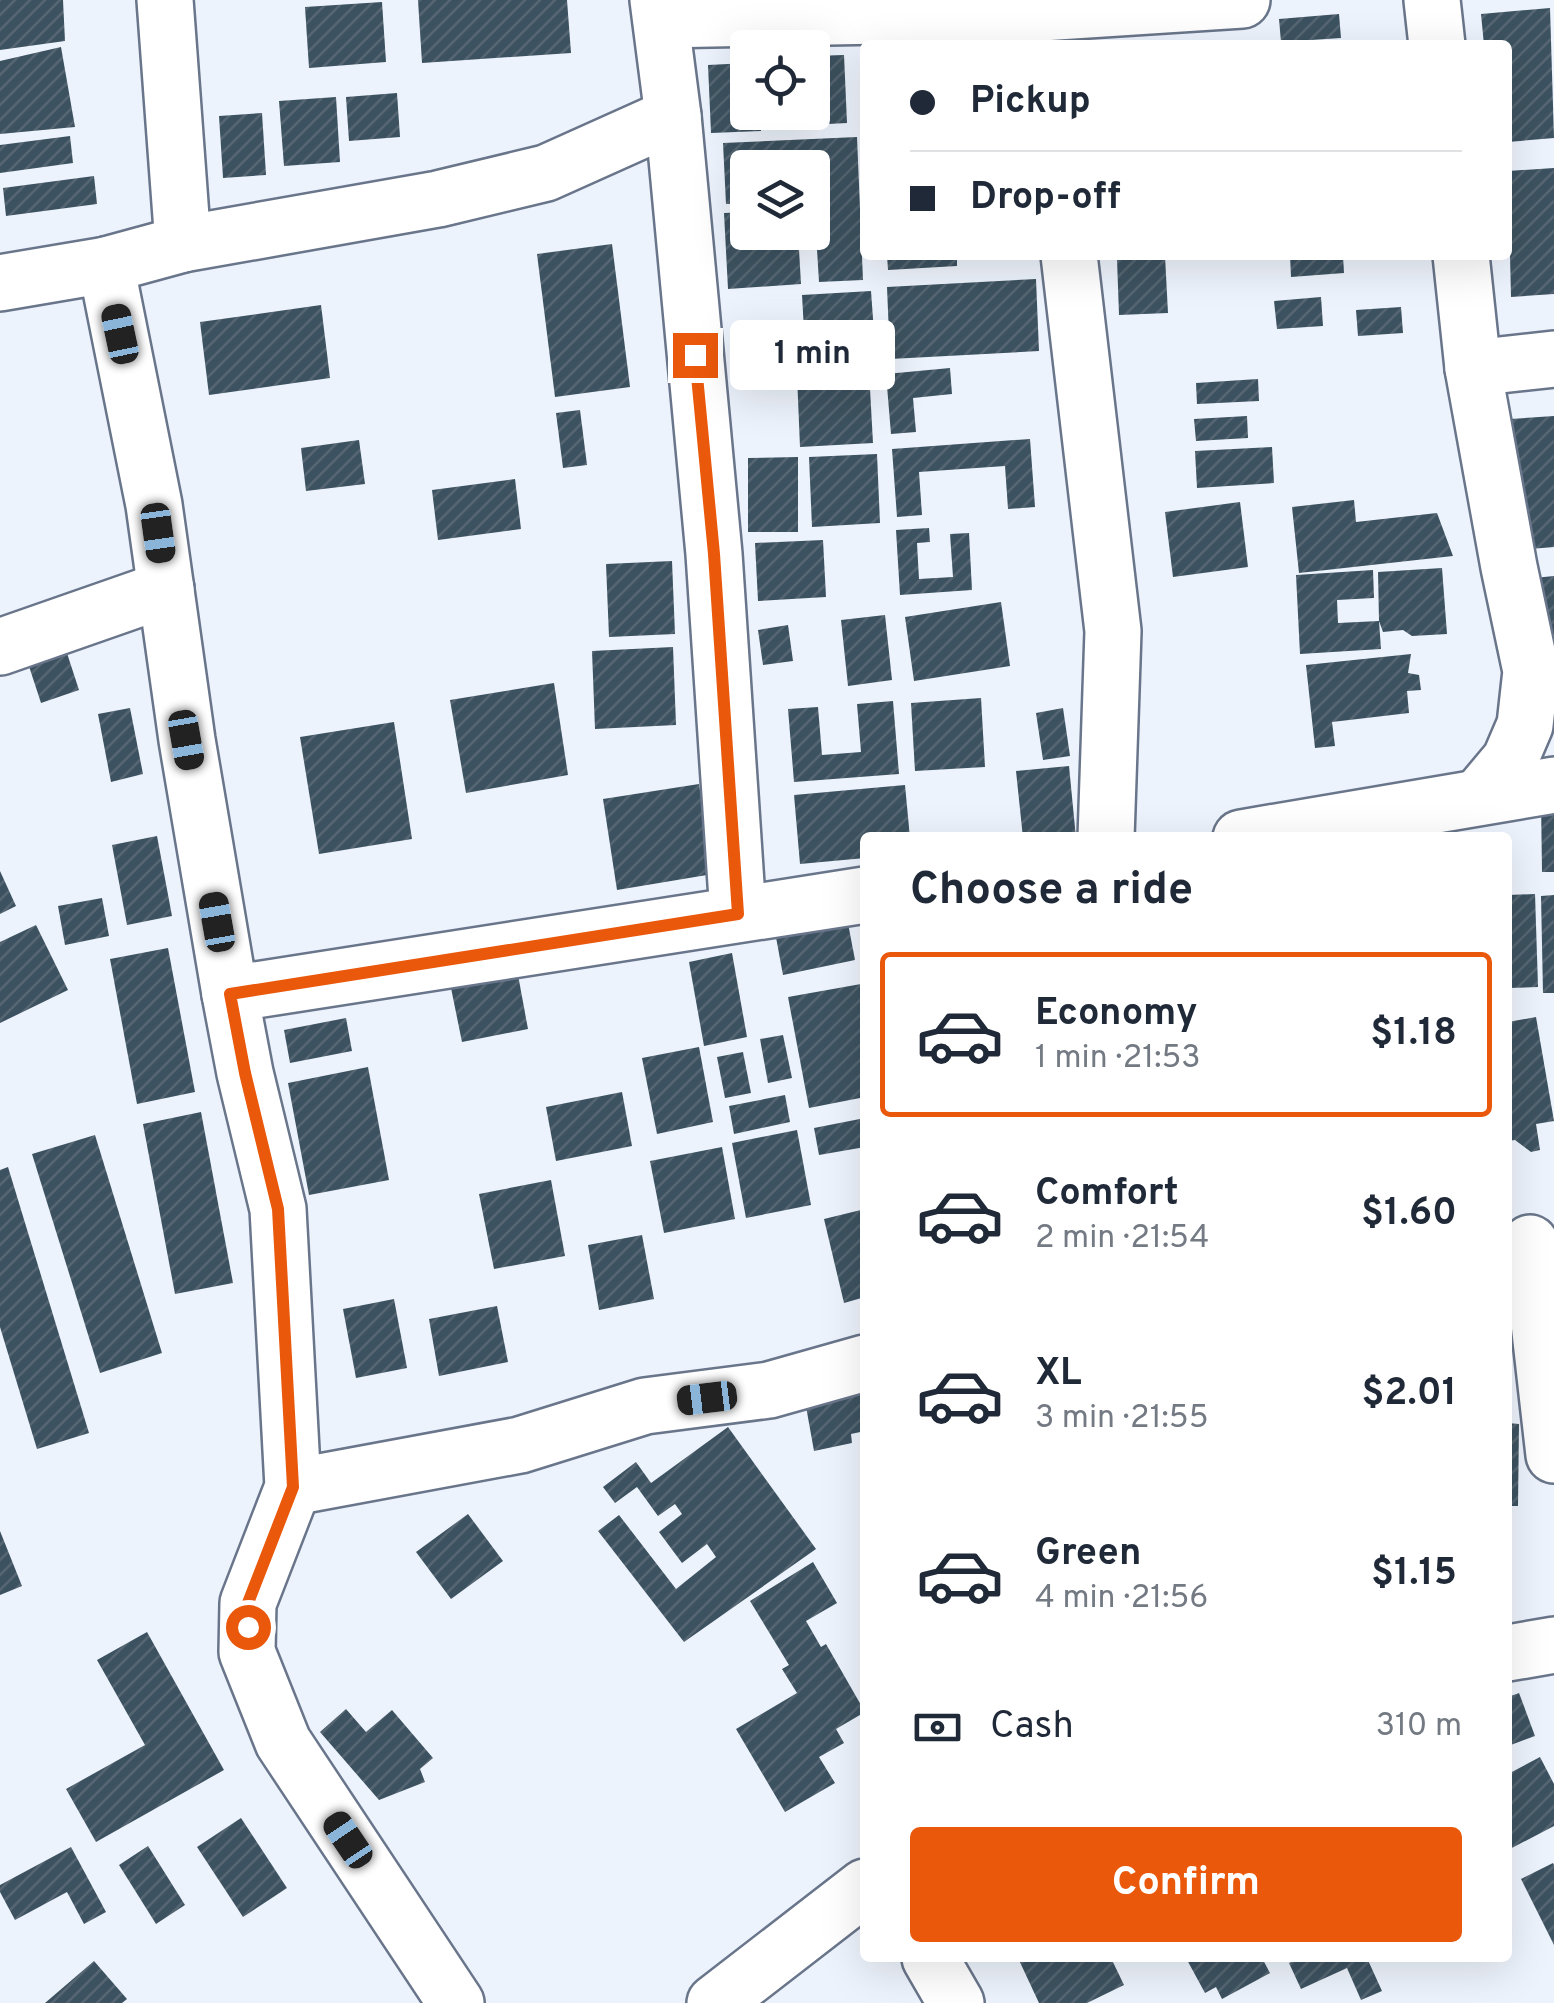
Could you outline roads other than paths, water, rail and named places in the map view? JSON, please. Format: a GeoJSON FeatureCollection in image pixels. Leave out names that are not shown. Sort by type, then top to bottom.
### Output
{"type":"FeatureCollection","features":[{"type":"Feature","properties":{"kind":"street"},"geometry":{"type":"LineString","coordinates":[[165,0],[183,244]]}},
{"type":"Feature","properties":{"kind":"street"},"geometry":{"type":"LineString","coordinates":[[738,914],[714,554],[660,10],[1042,19],[1242,0]]}},
{"type":"Feature","properties":{"kind":"street"},"geometry":{"type":"LineString","coordinates":[[1432,0],[1436,40]]}},
{"type":"Feature","properties":{"kind":"street"},"geometry":{"type":"LineString","coordinates":[[0,282],[106,265],[183,244],[438,200],[546,173],[672,116]]}},
{"type":"Feature","properties":{"kind":"street"},"geometry":{"type":"LineString","coordinates":[[1070,260],[1113,631],[1106,832]]}},
{"type":"Feature","properties":{"kind":"street"},"geometry":{"type":"LineString","coordinates":[[1462,260],[1474,368],[1508,567],[1531,671],[1525,725],[1510,760],[1480,797]]}},
{"type":"Feature","properties":{"kind":"street"},"geometry":{"type":"LineString","coordinates":[[106,265],[154,505],[186,740],[230,994],[278,1209],[293,1487],[248,1603],[247,1652],[284,1742],[456,2003]]}},
{"type":"Feature","properties":{"kind":"street"},"geometry":{"type":"LineString","coordinates":[[1474,368],[1554,359]]}},
{"type":"Feature","properties":{"kind":"street"},"geometry":{"type":"LineString","coordinates":[[0,647],[166,590]]}},
{"type":"Feature","properties":{"kind":"street"},"geometry":{"type":"LineString","coordinates":[[1276,832],[1554,786]]}},
{"type":"Feature","properties":{"kind":"street"},"geometry":{"type":"LineString","coordinates":[[230,994],[860,896]]}},
{"type":"Feature","properties":{"kind":"street"},"geometry":{"type":"LineString","coordinates":[[1530,1243],[1554,1455]]}},
{"type":"Feature","properties":{"kind":"street"},"geometry":{"type":"LineString","coordinates":[[293,1487],[520,1445],[645,1406],[768,1390],[860,1364]]}},
{"type":"Feature","properties":{"kind":"street"},"geometry":{"type":"LineString","coordinates":[[1512,1652],[1554,1645]]}},
{"type":"Feature","properties":{"kind":"street"},"geometry":{"type":"LineString","coordinates":[[715,2003],[860,1891]]}},
{"type":"Feature","properties":{"kind":"street"},"geometry":{"type":"LineString","coordinates":[[932,1962],[956,2003]]}}]}
